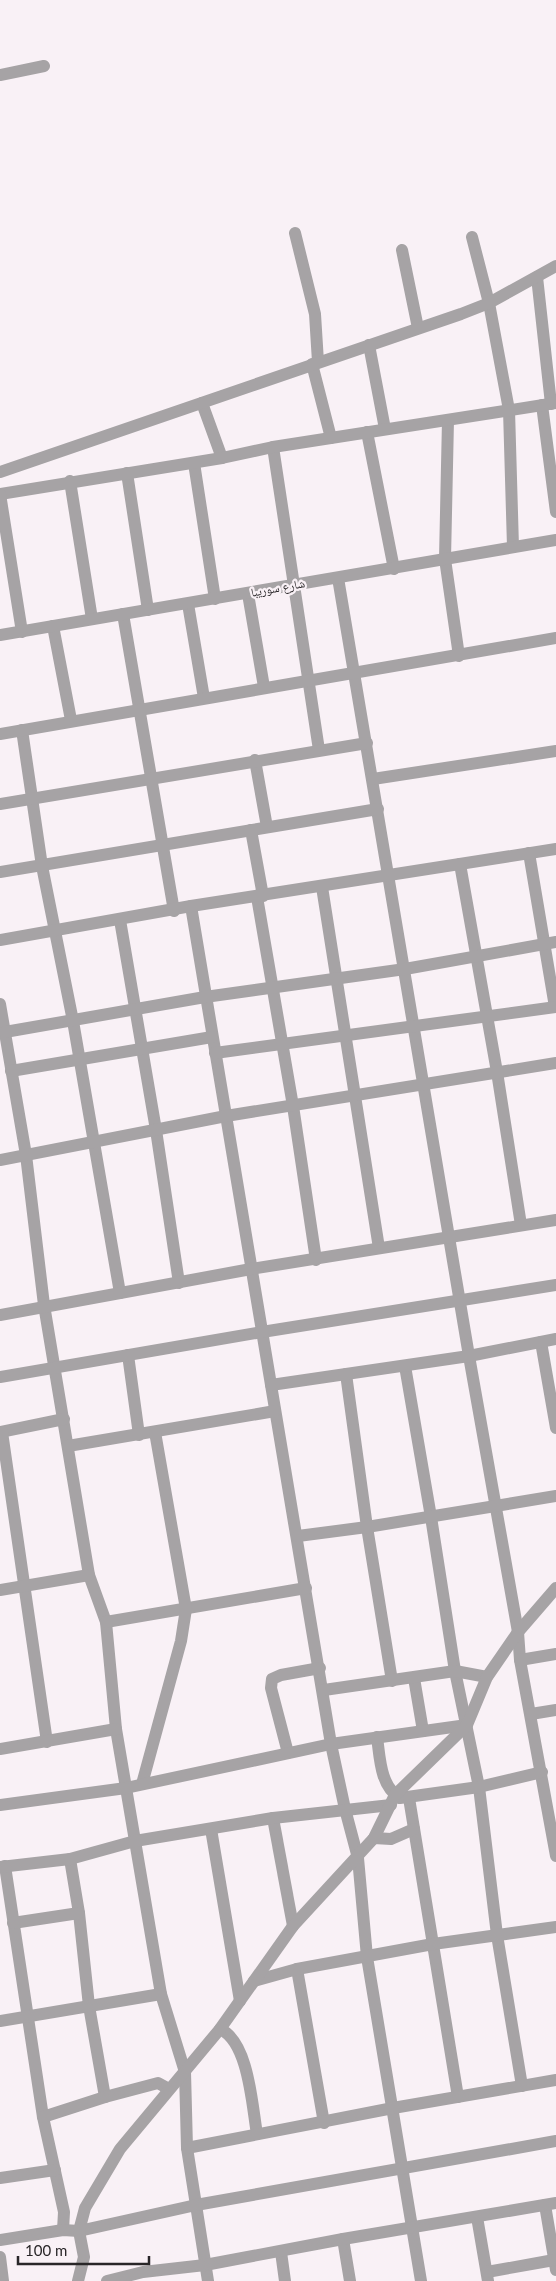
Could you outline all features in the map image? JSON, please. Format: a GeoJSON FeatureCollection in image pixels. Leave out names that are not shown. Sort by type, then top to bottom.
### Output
{"type":"FeatureCollection","features":[{"type":"Feature","properties":{"kind":"street"},"geometry":{"type":"LineString","coordinates":[[0,75],[44,66]]}},
{"type":"Feature","properties":{"kind":"street"},"geometry":{"type":"LineString","coordinates":[[295,233],[315,314],[315,363],[331,438]]}},
{"type":"Feature","properties":{"kind":"street"},"geometry":{"type":"LineString","coordinates":[[472,237],[489,303],[509,410],[513,547]]}},
{"type":"Feature","properties":{"kind":"street"},"geometry":{"type":"LineString","coordinates":[[402,250],[418,328]]}},
{"type":"Feature","properties":{"kind":"street"},"geometry":{"type":"LineString","coordinates":[[0,472],[289,374],[315,363],[489,303],[556,266]]}},
{"type":"Feature","properties":{"kind":"street"},"geometry":{"type":"LineString","coordinates":[[537,277],[550,404],[556,512]]}},
{"type":"Feature","properties":{"kind":"street"},"geometry":{"type":"LineString","coordinates":[[368,345],[386,429]]}},
{"type":"Feature","properties":{"kind":"street"},"geometry":{"type":"LineString","coordinates":[[202,403],[222,458]]}},
{"type":"Feature","properties":{"kind":"street"},"geometry":{"type":"LineString","coordinates":[[22,632],[5,565],[0,494],[70,481],[222,458],[273,447],[550,404]]}},
{"type":"Feature","properties":{"kind":"street"},"geometry":{"type":"LineString","coordinates":[[448,420],[445,559],[459,656]]}},
{"type":"Feature","properties":{"kind":"street"},"geometry":{"type":"LineString","coordinates":[[368,432],[394,569]]}},
{"type":"Feature","properties":{"kind":"street"},"geometry":{"type":"LineString","coordinates":[[273,447],[319,750]]}},
{"type":"Feature","properties":{"kind":"street"},"geometry":{"type":"LineString","coordinates":[[194,462],[215,599]]}},
{"type":"Feature","properties":{"kind":"street"},"geometry":{"type":"LineString","coordinates":[[127,473],[148,610]]}},
{"type":"Feature","properties":{"kind":"street"},"geometry":{"type":"LineString","coordinates":[[70,481],[92,619]]}},
{"type":"Feature","properties":{"kind":"street","name":"شارع سوريبا"},"geometry":{"type":"LineString","coordinates":[[0,635],[556,540]]}},
{"type":"Feature","properties":{"kind":"street"},"geometry":{"type":"LineString","coordinates":[[338,578],[469,1356],[518,1632],[520,1660],[556,1856]]}},
{"type":"Feature","properties":{"kind":"street"},"geometry":{"type":"LineString","coordinates":[[248,594],[264,687]]}},
{"type":"Feature","properties":{"kind":"street"},"geometry":{"type":"LineString","coordinates":[[188,604],[204,698]]}},
{"type":"Feature","properties":{"kind":"street"},"geometry":{"type":"LineString","coordinates":[[123,614],[174,911]]}},
{"type":"Feature","properties":{"kind":"street"},"geometry":{"type":"LineString","coordinates":[[53,626],[71,720]]}},
{"type":"Feature","properties":{"kind":"street"},"geometry":{"type":"LineString","coordinates":[[0,734],[139,708],[355,674],[556,638]]}},
{"type":"Feature","properties":{"kind":"street"},"geometry":{"type":"LineString","coordinates":[[22,730],[42,866],[73,1021],[120,1293]]}},
{"type":"Feature","properties":{"kind":"street"},"geometry":{"type":"LineString","coordinates":[[0,804],[255,760],[367,743]]}},
{"type":"Feature","properties":{"kind":"street"},"geometry":{"type":"LineString","coordinates":[[373,779],[556,751]]}},
{"type":"Feature","properties":{"kind":"street"},"geometry":{"type":"LineString","coordinates":[[255,760],[266,827]]}},
{"type":"Feature","properties":{"kind":"street"},"geometry":{"type":"LineString","coordinates":[[0,872],[378,809]]}},
{"type":"Feature","properties":{"kind":"street"},"geometry":{"type":"LineString","coordinates":[[251,830],[273,988],[316,1260]]}},
{"type":"Feature","properties":{"kind":"street"},"geometry":{"type":"LineString","coordinates":[[0,940],[174,911],[191,906],[260,897],[556,849]]}},
{"type":"Feature","properties":{"kind":"street"},"geometry":{"type":"LineString","coordinates":[[215,1053],[415,1028],[555,1007],[529,853]]}},
{"type":"Feature","properties":{"kind":"street"},"geometry":{"type":"LineString","coordinates":[[460,864],[497,1072],[521,1225]]}},
{"type":"Feature","properties":{"kind":"street"},"geometry":{"type":"LineString","coordinates":[[322,887],[379,1248]]}},
{"type":"Feature","properties":{"kind":"street"},"geometry":{"type":"LineString","coordinates":[[191,906],[275,1411],[324,1690],[331,1744],[358,1858],[367,1957],[421,2281]]}},
{"type":"Feature","properties":{"kind":"street"},"geometry":{"type":"LineString","coordinates":[[120,920],[156,1130],[179,1283]]}},
{"type":"Feature","properties":{"kind":"street"},"geometry":{"type":"LineString","coordinates":[[5,1032],[205,997],[405,969],[476,954],[556,942]]}},
{"type":"Feature","properties":{"kind":"street"},"geometry":{"type":"LineString","coordinates":[[0,1004],[5,1032],[4,1056],[11,1071],[26,1155],[44,1305],[89,1575],[106,1622],[116,1729],[161,1994],[185,2072],[187,2148],[208,2281]]}},
{"type":"Feature","properties":{"kind":"street"},"geometry":{"type":"LineString","coordinates":[[11,1071],[212,1037]]}},
{"type":"Feature","properties":{"kind":"street"},"geometry":{"type":"LineString","coordinates":[[0,1160],[226,1116],[556,1063]]}},
{"type":"Feature","properties":{"kind":"street"},"geometry":{"type":"LineString","coordinates":[[0,1315],[44,1305],[251,1269],[556,1220]]}},
{"type":"Feature","properties":{"kind":"street"},"geometry":{"type":"LineString","coordinates":[[0,1377],[262,1332],[556,1285]]}},
{"type":"Feature","properties":{"kind":"street"},"geometry":{"type":"LineString","coordinates":[[271,1385],[469,1356],[556,1339]]}},
{"type":"Feature","properties":{"kind":"street"},"geometry":{"type":"LineString","coordinates":[[541,1342],[556,1428]]}},
{"type":"Feature","properties":{"kind":"street"},"geometry":{"type":"LineString","coordinates":[[128,1356],[139,1435]]}},
{"type":"Feature","properties":{"kind":"street"},"geometry":{"type":"LineString","coordinates":[[406,1366],[432,1517],[455,1671],[479,1787],[497,1934],[522,2086]]}},
{"type":"Feature","properties":{"kind":"street"},"geometry":{"type":"LineString","coordinates":[[346,1374],[367,1527],[392,1681]]}},
{"type":"Feature","properties":{"kind":"street"},"geometry":{"type":"LineString","coordinates":[[68,1446],[275,1411]]}},
{"type":"Feature","properties":{"kind":"street"},"geometry":{"type":"LineString","coordinates":[[47,1742],[1,1432],[64,1419]]}},
{"type":"Feature","properties":{"kind":"street"},"geometry":{"type":"LineString","coordinates":[[142,1784],[181,1641],[186,1609],[155,1432]]}},
{"type":"Feature","properties":{"kind":"street"},"geometry":{"type":"LineString","coordinates":[[298,1536],[432,1517],[556,1496]]}},
{"type":"Feature","properties":{"kind":"street"},"geometry":{"type":"LineString","coordinates":[[0,1590],[89,1575]]}},
{"type":"Feature","properties":{"kind":"street"},"geometry":{"type":"LineString","coordinates":[[106,1622],[306,1588]]}},
{"type":"Feature","properties":{"kind":"street"},"geometry":{"type":"LineString","coordinates":[[78,2281],[84,2257],[79,2231],[85,2208],[120,2149],[220,2029],[293,1926],[358,1858],[374,1838],[393,1800],[467,1725],[487,1677],[518,1632],[556,1588]]}},
{"type":"Feature","properties":{"kind":"street"},"geometry":{"type":"LineString","coordinates":[[520,1660],[556,1654]]}},
{"type":"Feature","properties":{"kind":"street"},"geometry":{"type":"LineString","coordinates":[[288,1753],[282,1723],[271,1688],[272,1679],[281,1675],[320,1668]]}},
{"type":"Feature","properties":{"kind":"street"},"geometry":{"type":"LineString","coordinates":[[324,1690],[455,1671],[487,1677]]}},
{"type":"Feature","properties":{"kind":"street"},"geometry":{"type":"LineString","coordinates":[[414,1678],[423,1731]]}},
{"type":"Feature","properties":{"kind":"street"},"geometry":{"type":"LineString","coordinates":[[531,1714],[556,1710]]}},
{"type":"Feature","properties":{"kind":"street"},"geometry":{"type":"LineString","coordinates":[[0,1805],[126,1788],[331,1744],[467,1725]]}},
{"type":"Feature","properties":{"kind":"street"},"geometry":{"type":"LineString","coordinates":[[0,1749],[116,1729]]}},
{"type":"Feature","properties":{"kind":"street"},"geometry":{"type":"LineString","coordinates":[[377,1737],[381,1767],[393,1800]]}},
{"type":"Feature","properties":{"kind":"street"},"geometry":{"type":"LineString","coordinates":[[63,2230],[64,2212],[43,2117],[2,1866],[70,1859],[135,1842],[273,1818],[345,1809],[400,1798],[479,1787],[542,1772]]}},
{"type":"Feature","properties":{"kind":"street"},"geometry":{"type":"LineString","coordinates":[[409,1798],[458,2097]]}},
{"type":"Feature","properties":{"kind":"street"},"geometry":{"type":"LineString","coordinates":[[273,1818],[293,1926]]}},
{"type":"Feature","properties":{"kind":"street"},"geometry":{"type":"LineString","coordinates":[[374,1838],[391,1839],[414,1828]]}},
{"type":"Feature","properties":{"kind":"street"},"geometry":{"type":"LineString","coordinates":[[211,1829],[240,2002]]}},
{"type":"Feature","properties":{"kind":"street"},"geometry":{"type":"LineString","coordinates":[[70,1859],[79,1913],[89,2006],[105,2097]]}},
{"type":"Feature","properties":{"kind":"street"},"geometry":{"type":"LineString","coordinates":[[12,1924],[79,1913]]}},
{"type":"Feature","properties":{"kind":"street"},"geometry":{"type":"LineString","coordinates":[[254,1981],[297,1968],[433,1944],[556,1927]]}},
{"type":"Feature","properties":{"kind":"street"},"geometry":{"type":"LineString","coordinates":[[297,1968],[324,2123]]}},
{"type":"Feature","properties":{"kind":"street"},"geometry":{"type":"LineString","coordinates":[[0,2021],[161,1994]]}},
{"type":"Feature","properties":{"kind":"street"},"geometry":{"type":"LineString","coordinates":[[220,2029],[228,2033],[233,2040],[244,2065],[257,2134]]}},
{"type":"Feature","properties":{"kind":"street"},"geometry":{"type":"LineString","coordinates":[[187,2148],[324,2123],[393,2108],[556,2080]]}},
{"type":"Feature","properties":{"kind":"street"},"geometry":{"type":"LineString","coordinates":[[43,2117],[105,2097],[158,2083],[169,2089]]}},
{"type":"Feature","properties":{"kind":"street"},"geometry":{"type":"LineString","coordinates":[[0,2240],[63,2230],[79,2231],[196,2205],[556,2141]]}},
{"type":"Feature","properties":{"kind":"street"},"geometry":{"type":"LineString","coordinates":[[0,2178],[56,2170]]}},
{"type":"Feature","properties":{"kind":"street"},"geometry":{"type":"LineString","coordinates":[[107,2281],[144,2277],[343,2239],[550,2204],[555,2265],[488,2277],[477,2217]]}},
{"type":"Feature","properties":{"kind":"street"},"geometry":{"type":"LineString","coordinates":[[343,2239],[350,2281]]}},
{"type":"Feature","properties":{"kind":"street"},"geometry":{"type":"LineString","coordinates":[[281,2252],[285,2281]]}},
{"type":"Feature","properties":{"kind":"street"},"geometry":{"type":"LineString","coordinates":[[0,2257],[2,2281]]}}]}
